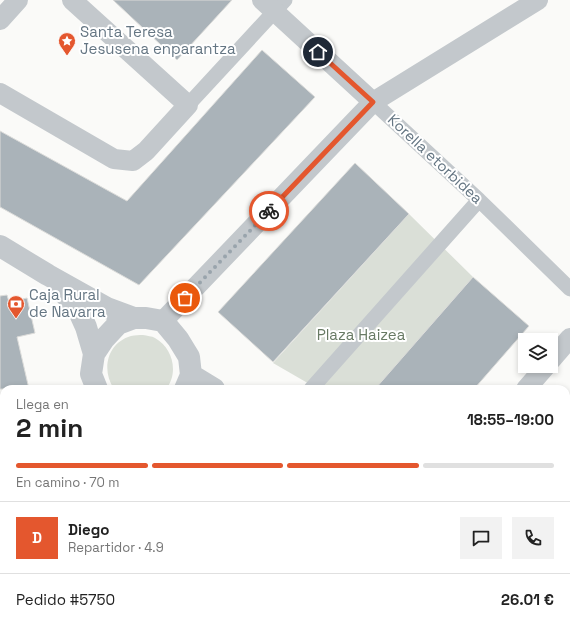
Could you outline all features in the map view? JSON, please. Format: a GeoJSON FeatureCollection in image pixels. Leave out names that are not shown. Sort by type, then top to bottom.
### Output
{"type":"FeatureCollection","features":[{"type":"Feature","properties":{"kind":"street"},"geometry":{"type":"LineString","coordinates":[[0,20],[18,0]]}},
{"type":"Feature","properties":{"kind":"street"},"geometry":{"type":"LineString","coordinates":[[72,0],[188,105]]}},
{"type":"Feature","properties":{"kind":"street"},"geometry":{"type":"LineString","coordinates":[[163,322],[373,102],[538,0]]}},
{"type":"Feature","properties":{"kind":"street"},"geometry":{"type":"LineString","coordinates":[[0,93],[114,159],[133,161],[146,151],[188,105],[274,4]]}},
{"type":"Feature","properties":{"kind":"street","name":"Korella etorbidea"},"geometry":{"type":"LineString","coordinates":[[274,4],[373,102],[479,200],[570,289]]}},
{"type":"Feature","properties":{"kind":"street"},"geometry":{"type":"LineString","coordinates":[[315,385],[479,200]]}},
{"type":"Feature","properties":{"kind":"street"},"geometry":{"type":"LineString","coordinates":[[0,246],[107,308],[134,318],[146,318],[163,322],[178,339],[189,356],[188,382],[199,385]]}},
{"type":"Feature","properties":{"kind":"street"},"geometry":{"type":"LineString","coordinates":[[48,275],[77,307],[86,327],[94,354],[91,374],[95,385]]}},
{"type":"Feature","properties":{"kind":"street"},"geometry":{"type":"LineString","coordinates":[[94,354],[104,339],[118,324],[134,318]]}},
{"type":"Feature","properties":{"kind":"street"},"geometry":{"type":"LineString","coordinates":[[558,352],[570,338]]}},
{"type":"Feature","properties":{"kind":"street"},"geometry":{"type":"LineString","coordinates":[[529,385],[540,373]]}},
{"type":"Feature","properties":{"kind":"green space","name":"Plaza Haizea"},"geometry":{"type":"Polygon","coordinates":[[[409,214],[473,277],[379,385],[311,385],[273,363],[409,214]]]}},
{"type":"Feature","properties":{"kind":"green space"},"geometry":{"type":"Polygon","coordinates":[[[136,335],[154,337],[161,342],[170,354],[173,368],[169,385],[112,385],[107,366],[112,351],[116,345],[123,340],[136,335]]]}},
{"type":"Feature","properties":{"kind":"building"},"geometry":{"type":"Polygon","coordinates":[[[113,0],[232,0],[177,60],[113,0]]]}},
{"type":"Feature","properties":{"kind":"building"},"geometry":{"type":"Polygon","coordinates":[[[262,50],[315,97],[139,285],[0,207],[0,131],[127,201],[262,50]]]}},
{"type":"Feature","properties":{"kind":"building"},"geometry":{"type":"Polygon","coordinates":[[[355,163],[409,214],[273,362],[218,312],[355,163]]]}},
{"type":"Feature","properties":{"kind":"building"},"geometry":{"type":"Polygon","coordinates":[[[473,277],[529,326],[523,333],[518,333],[518,339],[477,385],[378,385],[473,277]]]}},
{"type":"Feature","properties":{"kind":"building"},"geometry":{"type":"Polygon","coordinates":[[[7,295],[9,302],[27,298],[35,333],[17,337],[28,385],[0,385],[0,296],[7,295]]]}},
{"type":"Feature","properties":{"kind":"way so far"},"geometry":{"type":"LineString","coordinates":[[185,298],[269,211]]}},
{"type":"Feature","properties":{"kind":"place","name":"Santa Teresa Jesusena enparantza"},"geometry":{"type":"Point","coordinates":[67,56]}},
{"type":"Feature","properties":{"kind":"place","name":"Caja Rural de Navarra"},"geometry":{"type":"Point","coordinates":[16,319]}},
{"type":"Feature","properties":{"kind":"route"},"geometry":{"type":"LineString","coordinates":[[269,211],[373,102],[318,52]]}}]}
